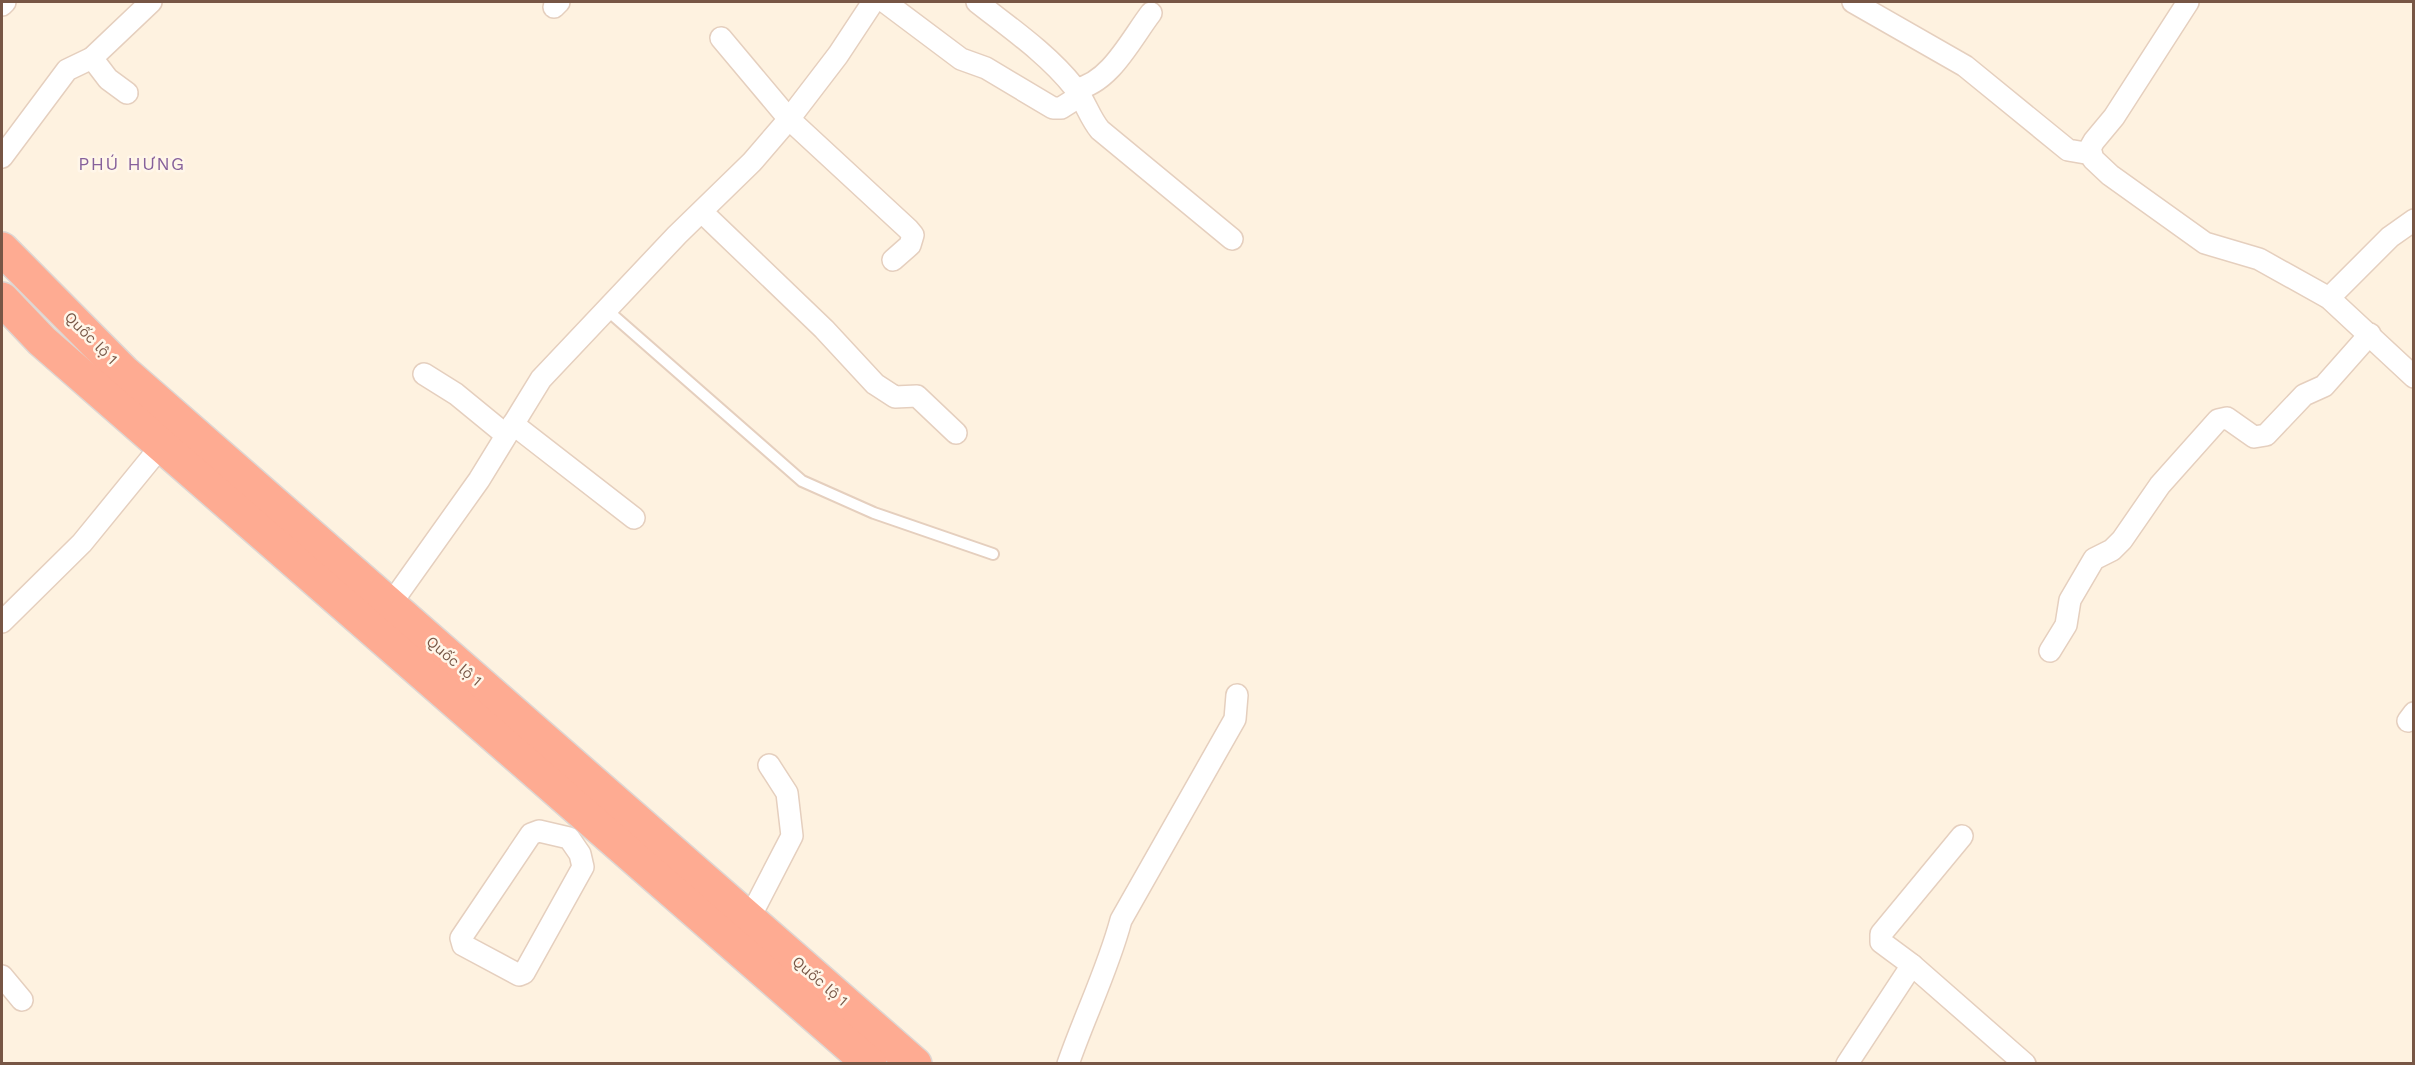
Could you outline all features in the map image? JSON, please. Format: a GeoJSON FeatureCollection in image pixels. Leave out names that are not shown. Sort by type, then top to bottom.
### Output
{"type":"FeatureCollection","features":[{"type":"Feature","properties":{"kind":"highway","name":"Quốc lộ 1"},"geometry":{"type":"LineString","coordinates":[[2,249],[124,372],[915,1064]]}},
{"type":"Feature","properties":{"kind":"highway","name":"Quốc lộ 1"},"geometry":{"type":"LineString","coordinates":[[2,299],[42,340],[162,445],[577,825],[870,1064]]}},
{"type":"Feature","properties":{"kind":"street"},"geometry":{"type":"LineString","coordinates":[[2,5],[5,2]]}},
{"type":"Feature","properties":{"kind":"street"},"geometry":{"type":"LineString","coordinates":[[2,157],[67,70],[92,57],[151,2]]}},
{"type":"Feature","properties":{"kind":"street"},"geometry":{"type":"LineString","coordinates":[[390,605],[469,496],[541,379],[789,119],[874,2],[961,59],[986,68],[1053,108],[1061,108],[1101,78],[1151,13]]}},
{"type":"Feature","properties":{"kind":"street"},"geometry":{"type":"LineString","coordinates":[[977,2],[1061,71],[1078,93],[1092,120],[1101,130],[1232,239]]}},
{"type":"Feature","properties":{"kind":"street"},"geometry":{"type":"LineString","coordinates":[[1853,2],[1965,66],[2068,150],[2091,154]]}},
{"type":"Feature","properties":{"kind":"street"},"geometry":{"type":"LineString","coordinates":[[2188,2],[2124,102],[2094,141],[2091,154],[2093,159],[2110,175],[2205,243],[2259,259],[2329,298],[2414,377]]}},
{"type":"Feature","properties":{"kind":"street"},"geometry":{"type":"LineString","coordinates":[[721,38],[789,119],[908,229],[912,235],[910,245],[893,260]]}},
{"type":"Feature","properties":{"kind":"street"},"geometry":{"type":"LineString","coordinates":[[92,57],[108,79],[127,93]]}},
{"type":"Feature","properties":{"kind":"street"},"geometry":{"type":"LineString","coordinates":[[702,212],[824,328],[876,384],[895,397],[912,394],[917,396],[956,433]]}},
{"type":"Feature","properties":{"kind":"street"},"geometry":{"type":"LineString","coordinates":[[2329,298],[2391,237],[2414,220]]}},
{"type":"Feature","properties":{"kind":"street"},"geometry":{"type":"LineString","coordinates":[[2050,651],[2066,625],[2070,600],[2094,559],[2112,550],[2122,540],[2160,485],[2218,420],[2227,418],[2254,437],[2266,435],[2304,395],[2324,386],[2370,334]]}},
{"type":"Feature","properties":{"kind":"street"},"geometry":{"type":"LineString","coordinates":[[423,374],[510,430],[634,518]]}},
{"type":"Feature","properties":{"kind":"street"},"geometry":{"type":"LineString","coordinates":[[2,622],[82,543],[162,445]]}},
{"type":"Feature","properties":{"kind":"street"},"geometry":{"type":"LineString","coordinates":[[1068,1064],[1087,1008],[1111,956],[1121,920],[1235,719],[1237,695]]}},
{"type":"Feature","properties":{"kind":"street"},"geometry":{"type":"LineString","coordinates":[[749,919],[792,836],[787,793],[769,765]]}},
{"type":"Feature","properties":{"kind":"street"},"geometry":{"type":"LineString","coordinates":[[577,825],[580,854],[584,867],[522,975],[463,945],[462,938],[531,834],[577,825]]}},
{"type":"Feature","properties":{"kind":"street"},"geometry":{"type":"LineString","coordinates":[[1962,836],[1881,934],[1881,942],[1912,965],[2025,1064]]}},
{"type":"Feature","properties":{"kind":"street"},"geometry":{"type":"LineString","coordinates":[[1847,1064],[1912,965]]}},
{"type":"Feature","properties":{"kind":"street"},"geometry":{"type":"LineString","coordinates":[[2,976],[22,1000]]}},
{"type":"Feature","properties":{"kind":"lane"},"geometry":{"type":"LineString","coordinates":[[607,310],[802,481],[874,513],[993,554]]}},
{"type":"Feature","properties":{"kind":"district","name":"PHÚ HƯNG"},"geometry":{"type":"Point","coordinates":[132,164]}}]}
